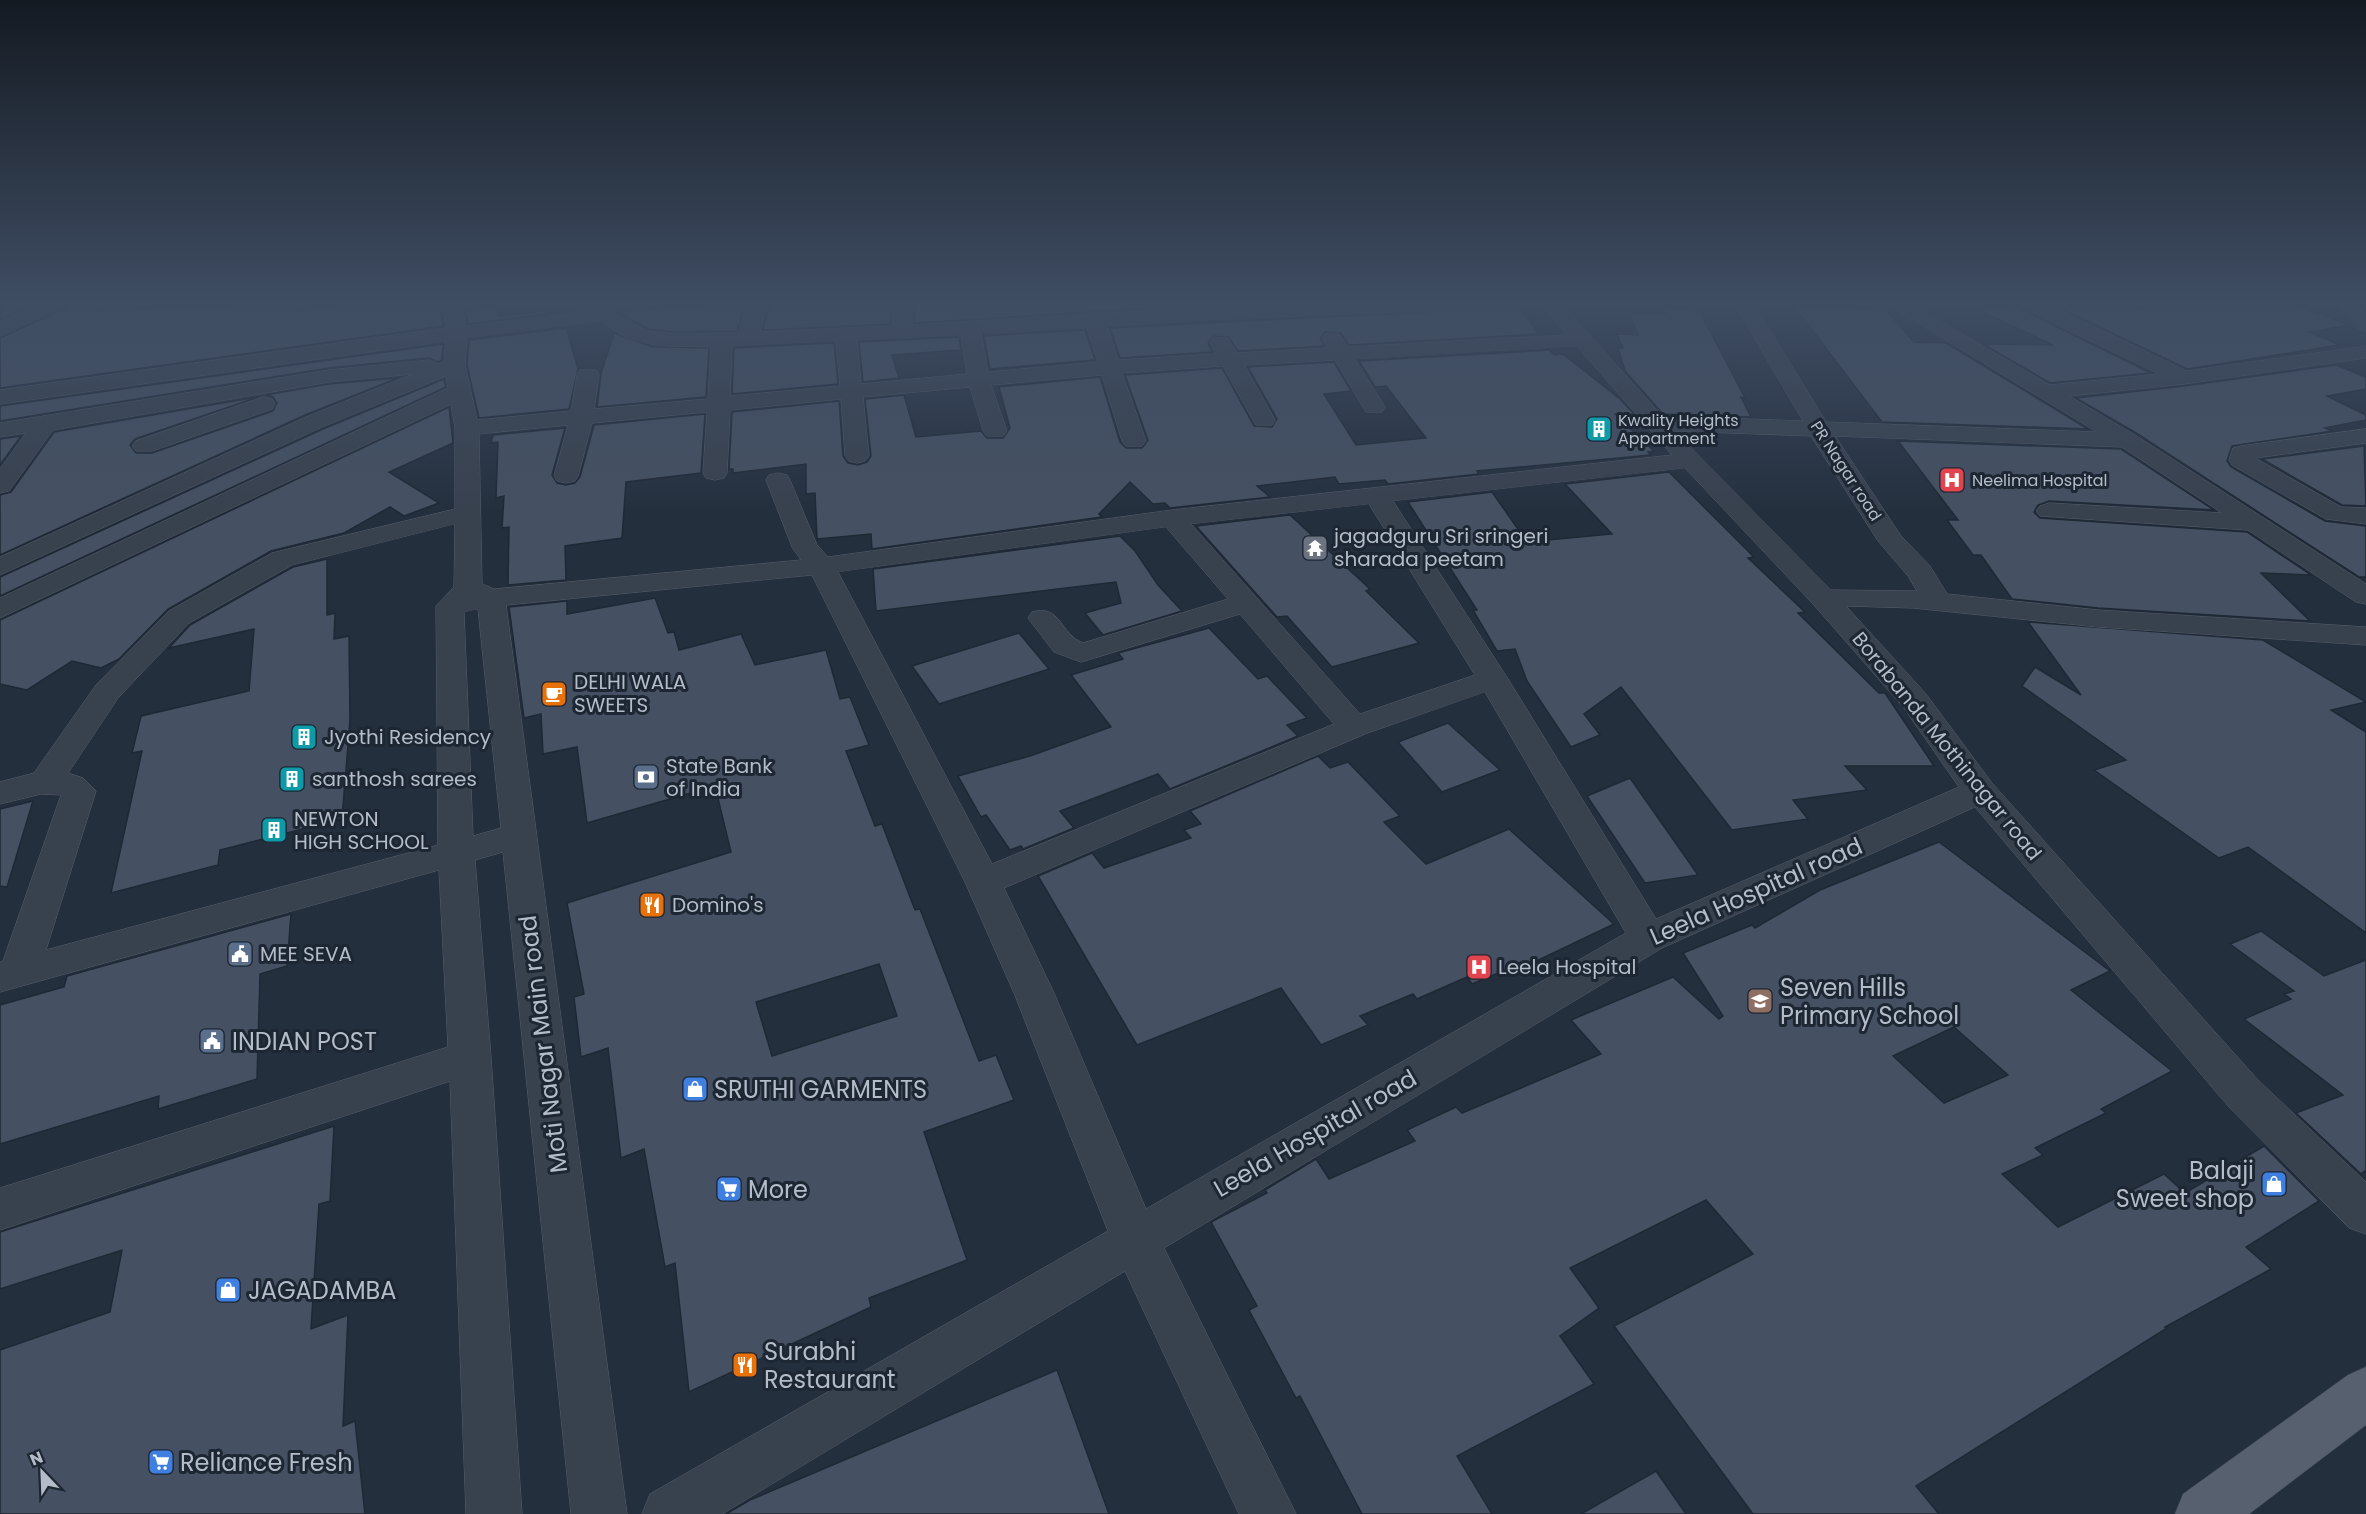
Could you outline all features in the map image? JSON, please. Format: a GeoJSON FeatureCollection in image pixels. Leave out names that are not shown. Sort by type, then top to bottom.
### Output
{"type":"FeatureCollection","features":[{"type":"Feature","properties":{"kind":"main road"},"geometry":{"type":"LineString","coordinates":[[2203,1514],[2366,1393]]}},
{"type":"Feature","properties":{"kind":"street"},"geometry":{"type":"LineString","coordinates":[[0,398],[185,372]]}},
{"type":"Feature","properties":{"kind":"street"},"geometry":{"type":"LineString","coordinates":[[0,430],[370,372]]}},
{"type":"Feature","properties":{"kind":"street"},"geometry":{"type":"LineString","coordinates":[[144,446],[254,407],[380,372]]}},
{"type":"Feature","properties":{"kind":"street"},"geometry":{"type":"LineString","coordinates":[[0,567],[314,422],[438,372]]}},
{"type":"Feature","properties":{"kind":"street","name":"Moti Nagar Main road"},"geometry":{"type":"LineString","coordinates":[[455,372],[467,429],[470,598],[456,853],[470,1058],[494,1514]]}},
{"type":"Feature","properties":{"kind":"street"},"geometry":{"type":"LineString","coordinates":[[715,473],[720,372]]}},
{"type":"Feature","properties":{"kind":"street"},"geometry":{"type":"LineString","coordinates":[[849,372],[857,456]]}},
{"type":"Feature","properties":{"kind":"street"},"geometry":{"type":"LineString","coordinates":[[977,372],[995,431]]}},
{"type":"Feature","properties":{"kind":"street"},"geometry":{"type":"LineString","coordinates":[[467,429],[582,416],[1072,372]]}},
{"type":"Feature","properties":{"kind":"street"},"geometry":{"type":"LineString","coordinates":[[1109,372],[1134,441]]}},
{"type":"Feature","properties":{"kind":"street"},"geometry":{"type":"LineString","coordinates":[[1236,372],[1263,420]]}},
{"type":"Feature","properties":{"kind":"street"},"geometry":{"type":"LineString","coordinates":[[1352,372],[1374,407]]}},
{"type":"Feature","properties":{"kind":"street","name":"Borabanda Mothinagar road"},"geometry":{"type":"LineString","coordinates":[[1609,372],[1824,599],[1915,701],[1980,791],[2242,1093],[2366,1213]]}},
{"type":"Feature","properties":{"kind":"street","name":"PR Nagar road"},"geometry":{"type":"LineString","coordinates":[[1784,372],[1891,541],[1920,572],[1937,601]]}},
{"type":"Feature","properties":{"kind":"street","name":"PR Nagar road"},"geometry":{"type":"LineString","coordinates":[[1808,372],[1842,428],[1891,500]]}},
{"type":"Feature","properties":{"kind":"street"},"geometry":{"type":"LineString","coordinates":[[2013,372],[2127,440],[2366,596]]}},
{"type":"Feature","properties":{"kind":"street"},"geometry":{"type":"LineString","coordinates":[[2171,372],[2184,378]]}},
{"type":"Feature","properties":{"kind":"street"},"geometry":{"type":"LineString","coordinates":[[2048,392],[2228,372]]}},
{"type":"Feature","properties":{"kind":"street"},"geometry":{"type":"LineString","coordinates":[[566,476],[582,416],[588,375]]}},
{"type":"Feature","properties":{"kind":"street"},"geometry":{"type":"LineString","coordinates":[[0,609],[143,539],[460,392]]}},
{"type":"Feature","properties":{"kind":"street"},"geometry":{"type":"LineString","coordinates":[[1655,423],[2127,440]]}},
{"type":"Feature","properties":{"kind":"street"},"geometry":{"type":"LineString","coordinates":[[0,486],[45,424]]}},
{"type":"Feature","properties":{"kind":"street"},"geometry":{"type":"LineString","coordinates":[[2366,436],[2241,453],[2241,460],[2366,531]]}},
{"type":"Feature","properties":{"kind":"street"},"geometry":{"type":"LineString","coordinates":[[470,598],[821,566],[1172,518],[1692,460]]}},
{"type":"Feature","properties":{"kind":"street"},"geometry":{"type":"LineString","coordinates":[[778,480],[805,547],[821,566],[983,882],[1035,993],[1134,1238],[1268,1514]]}},
{"type":"Feature","properties":{"kind":"street"},"geometry":{"type":"LineString","coordinates":[[1377,496],[1493,679],[1648,938]]}},
{"type":"Feature","properties":{"kind":"street"},"geometry":{"type":"LineString","coordinates":[[2049,511],[2255,523]]}},
{"type":"Feature","properties":{"kind":"street"},"geometry":{"type":"LineString","coordinates":[[45,782],[107,692],[179,617],[282,559],[468,513]]}},
{"type":"Feature","properties":{"kind":"street"},"geometry":{"type":"LineString","coordinates":[[2335,514],[2366,516]]}},
{"type":"Feature","properties":{"kind":"street"},"geometry":{"type":"LineString","coordinates":[[1172,518],[1354,727]]}},
{"type":"Feature","properties":{"kind":"street","name":"PR Nagar road"},"geometry":{"type":"LineString","coordinates":[[1909,526],[1924,553],[1920,572]]}},
{"type":"Feature","properties":{"kind":"street"},"geometry":{"type":"LineString","coordinates":[[1824,599],[1857,596],[1937,601],[2071,616],[2366,636]]}},
{"type":"Feature","properties":{"kind":"street","name":"Moti Nagar Main road"},"geometry":{"type":"LineString","coordinates":[[470,598],[518,836],[599,1514]]}},
{"type":"Feature","properties":{"kind":"street"},"geometry":{"type":"LineString","coordinates":[[1042,618],[1064,646],[1081,653],[1246,603]]}},
{"type":"Feature","properties":{"kind":"street"},"geometry":{"type":"LineString","coordinates":[[983,882],[1354,727],[1493,679]]}},
{"type":"Feature","properties":{"kind":"street"},"geometry":{"type":"LineString","coordinates":[[0,794],[45,782],[73,785],[79,792],[10,974]]}},
{"type":"Feature","properties":{"kind":"street","name":"Leela Hospital road"},"geometry":{"type":"LineString","coordinates":[[670,1514],[1134,1238],[1648,938],[1980,791]]}},
{"type":"Feature","properties":{"kind":"street"},"geometry":{"type":"LineString","coordinates":[[10,974],[518,836]]}},
{"type":"Feature","properties":{"kind":"street"},"geometry":{"type":"LineString","coordinates":[[0,1209],[470,1058]]}},
{"type":"Feature","properties":{"kind":"building"},"geometry":{"type":"Polygon","coordinates":[[[0,372],[117,372],[0,388],[0,372]]]}},
{"type":"Feature","properties":{"kind":"building"},"geometry":{"type":"Polygon","coordinates":[[[245,372],[306,372],[0,421],[0,406],[245,372]]]}},
{"type":"Feature","properties":{"kind":"building"},"geometry":{"type":"Polygon","coordinates":[[[469,372],[577,372],[569,409],[479,418],[469,372]]]}},
{"type":"Feature","properties":{"kind":"building"},"geometry":{"type":"Polygon","coordinates":[[[602,372],[708,372],[706,397],[597,407],[602,372]]]}},
{"type":"Feature","properties":{"kind":"building"},"geometry":{"type":"Polygon","coordinates":[[[733,372],[837,372],[838,384],[732,394],[733,372]]]}},
{"type":"Feature","properties":{"kind":"building"},"geometry":{"type":"Polygon","coordinates":[[[862,372],[897,372],[899,378],[863,382],[862,372]]]}},
{"type":"Feature","properties":{"kind":"building"},"geometry":{"type":"Polygon","coordinates":[[[1171,372],[1224,372],[1254,426],[1272,427],[1277,419],[1251,372],[1340,372],[1351,391],[1324,394],[1356,445],[1426,438],[1386,386],[1375,387],[1366,372],[1585,372],[1620,399],[1634,414],[1615,414],[1654,451],[1648,452],[1651,455],[1477,471],[1479,474],[1388,484],[1385,480],[1339,484],[1335,477],[1257,486],[1270,497],[1170,508],[1165,503],[1153,504],[1130,482],[1099,514],[1102,517],[872,549],[871,534],[817,539],[815,493],[806,494],[806,464],[733,473],[733,469],[729,469],[732,412],[839,401],[843,456],[848,463],[858,465],[867,462],[871,456],[865,399],[904,395],[916,437],[981,431],[987,438],[1003,438],[1010,428],[999,387],[1100,377],[1120,442],[1126,448],[1142,448],[1148,440],[1125,375],[1171,372]]]}},
{"type":"Feature","properties":{"kind":"building"},"geometry":{"type":"Polygon","coordinates":[[[1626,372],[1731,372],[1745,398],[1741,397],[1751,417],[1663,414],[1626,372]]]}},
{"type":"Feature","properties":{"kind":"building"},"geometry":{"type":"Polygon","coordinates":[[[1844,372],[1993,372],[2088,429],[1882,422],[1844,372]]]}},
{"type":"Feature","properties":{"kind":"building"},"geometry":{"type":"Polygon","coordinates":[[[2031,372],[2151,373],[2050,383],[2031,372]]]}},
{"type":"Feature","properties":{"kind":"building"},"geometry":{"type":"Polygon","coordinates":[[[2288,372],[2353,372],[2366,377],[2366,389],[2327,396],[2366,415],[2366,420],[2325,428],[2333,431],[2232,446],[2227,461],[2231,467],[2325,521],[2366,526],[2366,577],[2359,577],[2136,433],[2076,398],[2288,372]]]}},
{"type":"Feature","properties":{"kind":"building"},"geometry":{"type":"Polygon","coordinates":[[[398,378],[305,415],[0,555],[0,495],[11,492],[54,432],[258,397],[135,439],[130,445],[136,453],[152,453],[273,411],[277,403],[273,397],[266,395],[329,384],[398,378]]]}},
{"type":"Feature","properties":{"kind":"building"},"geometry":{"type":"Polygon","coordinates":[[[444,379],[446,387],[0,596],[0,577],[323,429],[444,379]]]}},
{"type":"Feature","properties":{"kind":"building"},"geometry":{"type":"Polygon","coordinates":[[[449,407],[453,443],[389,472],[439,503],[404,516],[390,507],[344,533],[271,551],[168,609],[119,659],[101,668],[72,661],[27,690],[0,684],[0,620],[449,407]]]}},
{"type":"Feature","properties":{"kind":"building"},"geometry":{"type":"Polygon","coordinates":[[[705,414],[701,473],[626,482],[622,538],[565,546],[566,580],[508,585],[509,527],[502,528],[504,496],[496,498],[498,442],[491,443],[493,435],[565,428],[552,475],[557,483],[566,485],[575,483],[580,477],[594,425],[705,414]]]}},
{"type":"Feature","properties":{"kind":"building"},"geometry":{"type":"Polygon","coordinates":[[[21,436],[0,465],[0,439],[21,436]]]}},
{"type":"Feature","properties":{"kind":"building"},"geometry":{"type":"Polygon","coordinates":[[[1898,441],[2121,449],[2214,510],[2049,501],[2038,505],[2034,512],[2040,518],[2247,532],[2311,575],[2261,573],[2310,621],[2098,608],[2012,599],[1981,555],[1973,555],[1947,520],[1958,520],[1898,441]]]}},
{"type":"Feature","properties":{"kind":"building"},"geometry":{"type":"Polygon","coordinates":[[[2364,446],[2366,506],[2342,505],[2262,459],[2364,446]]]}},
{"type":"Feature","properties":{"kind":"building"},"geometry":{"type":"Polygon","coordinates":[[[1669,472],[1754,557],[1748,558],[1805,612],[1798,613],[1879,693],[1885,693],[1934,766],[1845,766],[1867,790],[1793,800],[1808,819],[1732,830],[1621,687],[1584,714],[1600,735],[1571,747],[1527,681],[1515,649],[1497,651],[1473,610],[1477,610],[1408,502],[1492,492],[1527,542],[1612,534],[1565,484],[1669,472]]]}},
{"type":"Feature","properties":{"kind":"building"},"geometry":{"type":"Polygon","coordinates":[[[1290,515],[1370,589],[1366,591],[1419,643],[1332,667],[1287,616],[1277,617],[1196,526],[1290,515]]]}},
{"type":"Feature","properties":{"kind":"building"},"geometry":{"type":"Polygon","coordinates":[[[1120,536],[1135,551],[1158,585],[1182,611],[1103,635],[1085,613],[1121,603],[1116,582],[876,611],[873,569],[1120,536]]]}},
{"type":"Feature","properties":{"kind":"building"},"geometry":{"type":"Polygon","coordinates":[[[327,559],[327,615],[335,613],[334,639],[349,636],[350,720],[342,819],[220,850],[218,865],[111,893],[142,751],[132,753],[141,716],[249,691],[254,629],[169,648],[190,625],[293,567],[327,559]]]}},
{"type":"Feature","properties":{"kind":"building"},"geometry":{"type":"Polygon","coordinates":[[[655,598],[668,633],[674,632],[679,650],[741,634],[755,665],[826,650],[840,699],[850,697],[869,745],[846,751],[875,826],[882,824],[915,910],[920,909],[979,1061],[996,1055],[1014,1100],[924,1132],[967,1260],[869,1298],[871,1307],[689,1392],[675,1263],[665,1267],[644,1149],[621,1158],[608,1048],[581,1057],[574,997],[584,994],[567,903],[731,852],[715,786],[587,823],[577,747],[543,754],[541,714],[524,718],[509,607],[567,601],[567,614],[655,598]],[[879,964],[756,1002],[772,1056],[897,1016],[879,964]]]}},
{"type":"Feature","properties":{"kind":"building"},"geometry":{"type":"Polygon","coordinates":[[[2028,622],[2263,640],[2366,702],[2331,710],[2366,732],[2366,933],[2248,847],[2219,858],[2094,770],[2126,760],[2022,686],[2035,667],[2081,695],[2028,622]]]}},
{"type":"Feature","properties":{"kind":"building"},"geometry":{"type":"Polygon","coordinates":[[[1209,628],[1258,679],[1267,676],[1307,718],[1287,725],[1298,736],[1170,789],[1158,774],[1060,811],[1074,828],[1023,849],[1021,846],[1010,850],[986,815],[981,817],[958,776],[1030,756],[1111,727],[1071,675],[1123,659],[1118,653],[1209,628]]]}},
{"type":"Feature","properties":{"kind":"building"},"geometry":{"type":"Polygon","coordinates":[[[1019,633],[1049,669],[939,704],[912,666],[1019,633]]]}},
{"type":"Feature","properties":{"kind":"building"},"geometry":{"type":"Polygon","coordinates":[[[1448,723],[1500,770],[1442,792],[1398,742],[1448,723]]]}},
{"type":"Feature","properties":{"kind":"building"},"geometry":{"type":"Polygon","coordinates":[[[1318,756],[1330,768],[1348,762],[1400,816],[1384,822],[1426,864],[1509,829],[1614,924],[1526,966],[1522,963],[1472,984],[1467,977],[1417,999],[1413,994],[1360,1016],[1368,1025],[1321,1045],[1281,988],[1137,1045],[1038,876],[1092,853],[1104,868],[1191,838],[1184,830],[1201,824],[1190,811],[1318,756]]]}},
{"type":"Feature","properties":{"kind":"building"},"geometry":{"type":"Polygon","coordinates":[[[1630,778],[1698,875],[1645,883],[1587,796],[1630,778]]]}},
{"type":"Feature","properties":{"kind":"building"},"geometry":{"type":"Polygon","coordinates":[[[33,801],[7,887],[0,886],[0,809],[33,801]]]}},
{"type":"Feature","properties":{"kind":"building"},"geometry":{"type":"Polygon","coordinates":[[[1939,842],[2110,971],[2071,990],[2172,1071],[2101,1109],[2106,1113],[2035,1148],[2043,1155],[2002,1174],[2058,1227],[2164,1174],[2185,1193],[2264,1146],[2319,1201],[2246,1247],[2271,1269],[2165,1327],[2167,1328],[1916,1486],[1939,1514],[1753,1514],[1614,1326],[1753,1254],[1706,1200],[1570,1268],[1599,1308],[1560,1336],[1594,1384],[1457,1456],[1492,1514],[1362,1514],[1300,1396],[1296,1398],[1249,1310],[1257,1306],[1211,1222],[1267,1193],[1265,1190],[1316,1159],[1329,1179],[1415,1141],[1407,1130],[1456,1107],[1462,1113],[1601,1054],[1571,1020],[1673,977],[1719,1019],[1723,1016],[1683,953],[1752,925],[1755,928],[1820,890],[1939,842]],[[1954,1027],[1893,1056],[1944,1103],[2008,1075],[1954,1027]]]}},
{"type":"Feature","properties":{"kind":"building"},"geometry":{"type":"Polygon","coordinates":[[[291,914],[287,966],[260,974],[257,1079],[158,1109],[159,1096],[0,1144],[0,1005],[64,987],[67,976],[291,914]]]}},
{"type":"Feature","properties":{"kind":"building"},"geometry":{"type":"Polygon","coordinates":[[[2261,931],[2324,976],[2366,960],[2366,1170],[2361,1174],[2296,1113],[2343,1095],[2244,1019],[2291,999],[2284,994],[2294,991],[2230,944],[2261,931]]]}},
{"type":"Feature","properties":{"kind":"building"},"geometry":{"type":"Polygon","coordinates":[[[334,1126],[330,1201],[319,1204],[311,1329],[348,1315],[343,1426],[355,1421],[365,1514],[0,1514],[0,1350],[110,1312],[122,1250],[0,1289],[0,1232],[334,1126]]]}},
{"type":"Feature","properties":{"kind":"building"},"geometry":{"type":"Polygon","coordinates":[[[1057,1370],[1109,1514],[726,1514],[750,1500],[1057,1370]]]}},
{"type":"Feature","properties":{"kind":"building"},"geometry":{"type":"Polygon","coordinates":[[[1656,1471],[1686,1514],[1581,1514],[1656,1471]]]}},
{"type":"Feature","properties":{"kind":"place","name":"Kwality Heights Appartment"},"geometry":{"type":"Point","coordinates":[1599,429]}},
{"type":"Feature","properties":{"kind":"place","name":"Neelima Hospital"},"geometry":{"type":"Point","coordinates":[1952,480]}},
{"type":"Feature","properties":{"kind":"place","name":"jagadguru Sri sringeri sharada peetam"},"geometry":{"type":"Point","coordinates":[1315,548]}},
{"type":"Feature","properties":{"kind":"place","name":"DELHI WALA SWEETS"},"geometry":{"type":"Point","coordinates":[554,694]}},
{"type":"Feature","properties":{"kind":"place","name":"Jyothi Residency"},"geometry":{"type":"Point","coordinates":[304,737]}},
{"type":"Feature","properties":{"kind":"place","name":"State Bank of India"},"geometry":{"type":"Point","coordinates":[646,777]}},
{"type":"Feature","properties":{"kind":"place","name":"santhosh sarees"},"geometry":{"type":"Point","coordinates":[292,779]}},
{"type":"Feature","properties":{"kind":"place","name":"NEWTON HIGH SCHOOL"},"geometry":{"type":"Point","coordinates":[274,830]}},
{"type":"Feature","properties":{"kind":"place","name":"Domino's"},"geometry":{"type":"Point","coordinates":[652,905]}},
{"type":"Feature","properties":{"kind":"place","name":"MEE SEVA"},"geometry":{"type":"Point","coordinates":[240,954]}},
{"type":"Feature","properties":{"kind":"place","name":"Leela Hospital"},"geometry":{"type":"Point","coordinates":[1479,967]}},
{"type":"Feature","properties":{"kind":"place","name":"Seven Hills Primary School"},"geometry":{"type":"Point","coordinates":[1760,1001]}},
{"type":"Feature","properties":{"kind":"place","name":"INDIAN POST"},"geometry":{"type":"Point","coordinates":[212,1041]}},
{"type":"Feature","properties":{"kind":"place","name":"SRUTHI GARMENTS"},"geometry":{"type":"Point","coordinates":[695,1089]}},
{"type":"Feature","properties":{"kind":"place","name":"Balaji Sweet shop"},"geometry":{"type":"Point","coordinates":[2274,1184]}},
{"type":"Feature","properties":{"kind":"place","name":"More"},"geometry":{"type":"Point","coordinates":[729,1189]}},
{"type":"Feature","properties":{"kind":"place","name":"JAGADAMBA"},"geometry":{"type":"Point","coordinates":[228,1290]}},
{"type":"Feature","properties":{"kind":"place","name":"Surabhi Restaurant"},"geometry":{"type":"Point","coordinates":[745,1365]}},
{"type":"Feature","properties":{"kind":"place","name":"Reliance Fresh"},"geometry":{"type":"Point","coordinates":[161,1462]}}]}
